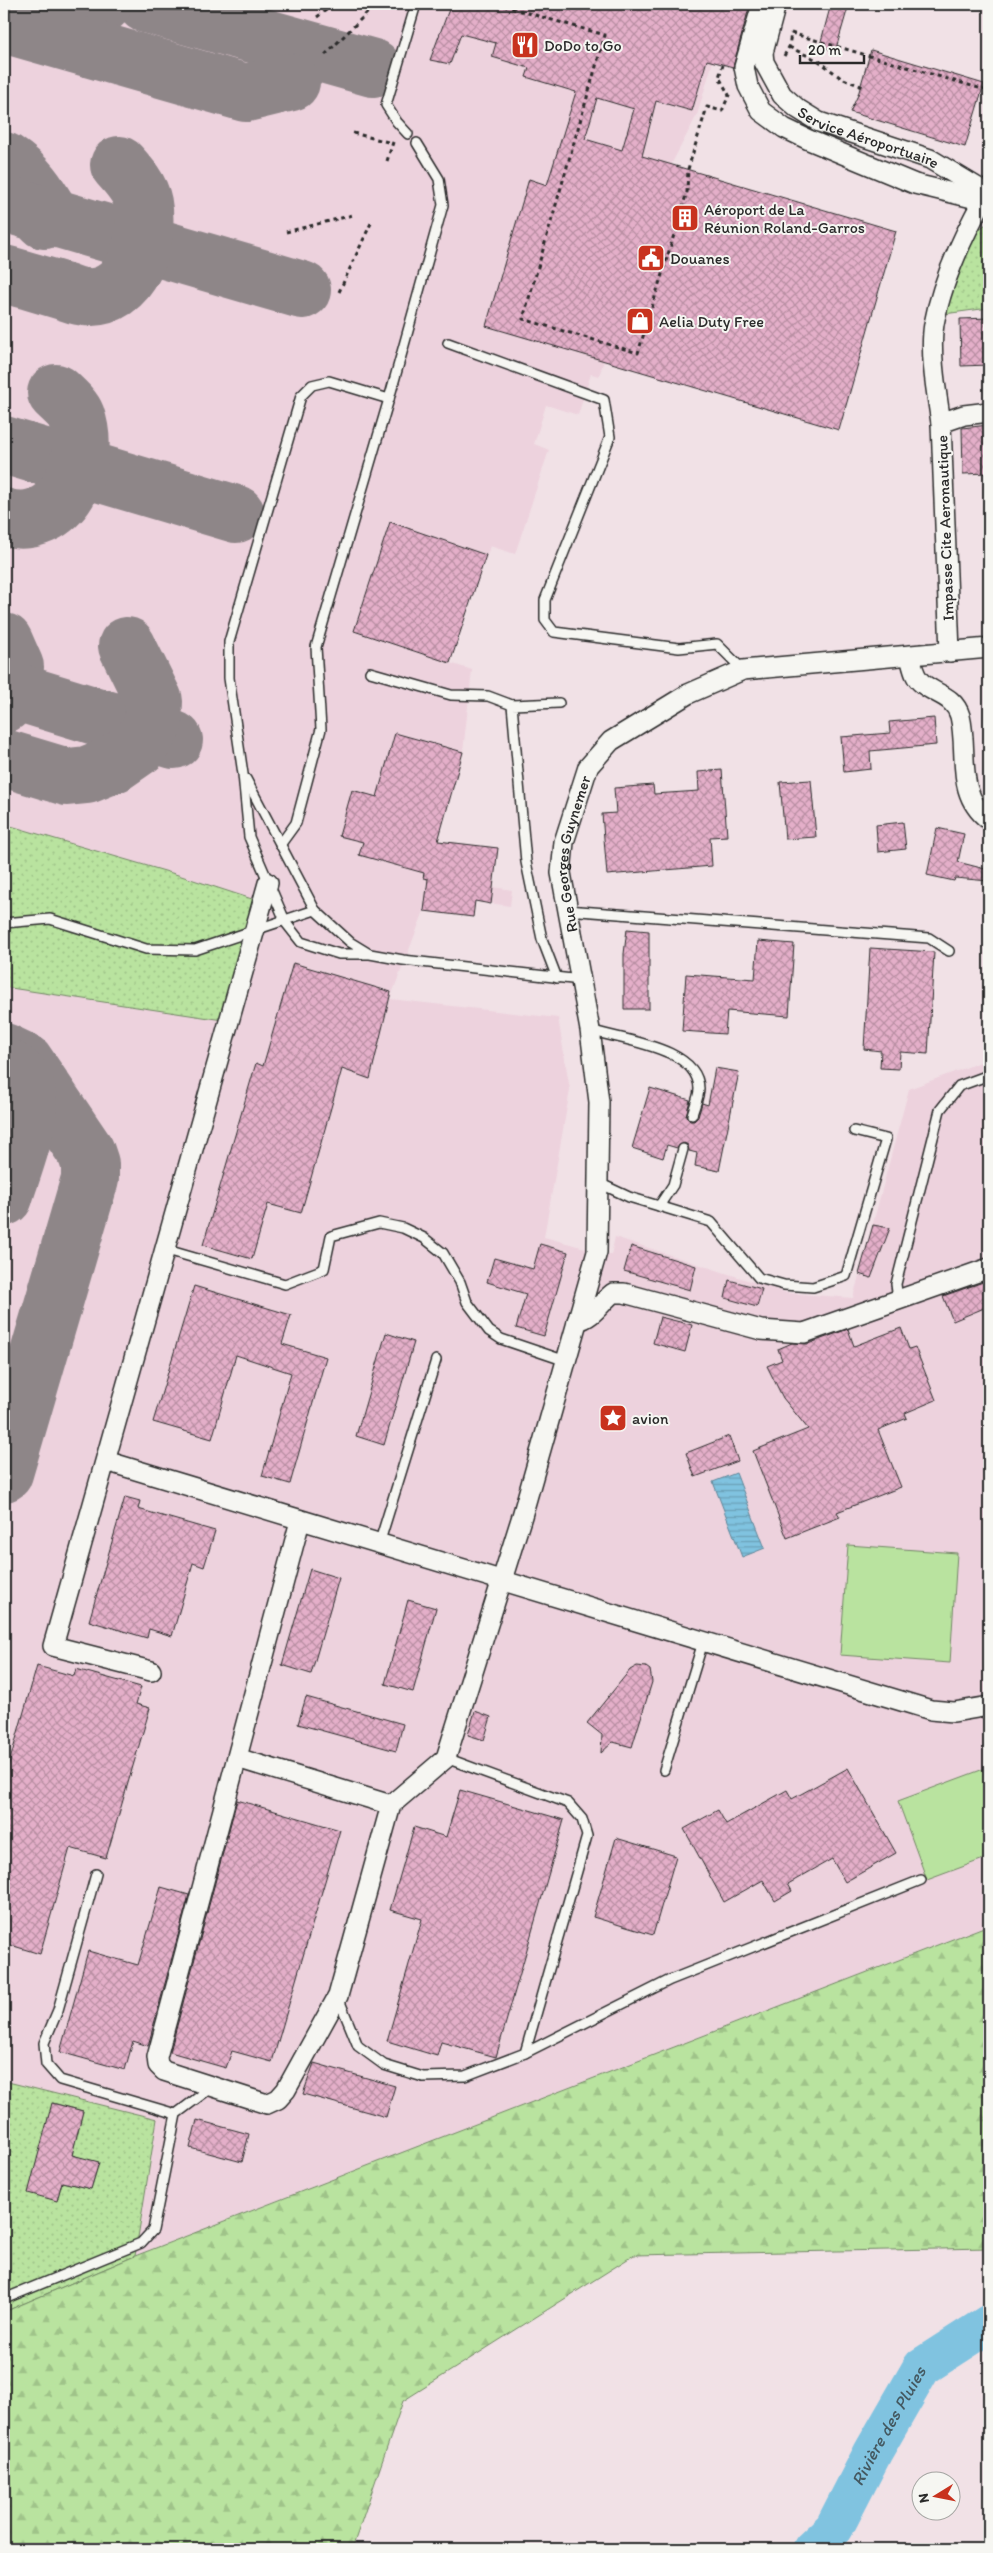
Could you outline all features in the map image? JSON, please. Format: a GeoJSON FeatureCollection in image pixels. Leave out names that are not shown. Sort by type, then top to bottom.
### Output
{"type":"FeatureCollection","features":[{"type":"Feature","properties":{"kind":"street"},"geometry":{"type":"LineString","coordinates":[[762,4],[744,67],[748,86],[761,111],[784,128],[809,140],[892,172],[915,184],[986,201],[969,226],[948,276],[934,325],[935,382],[941,423]]}},
{"type":"Feature","properties":{"kind":"street","name":"Service Aéroportuaire"},"geometry":{"type":"LineString","coordinates":[[776,4],[763,53],[764,62],[782,95],[798,109],[820,122],[930,159],[978,188],[986,201]]}},
{"type":"Feature","properties":{"kind":"street","name":"Impasse Cite Aeronautique"},"geometry":{"type":"LineString","coordinates":[[950,652],[941,423],[964,415],[989,412]]}},
{"type":"Feature","properties":{"kind":"street","name":"Rue Georges Guynemer"},"geometry":{"type":"LineString","coordinates":[[446,1758],[502,1579],[598,1252],[599,1102],[590,1030],[566,910],[561,872],[564,842],[588,767],[611,741],[688,694],[743,670],[910,657],[989,648]]}},
{"type":"Feature","properties":{"kind":"street"},"geometry":{"type":"LineString","coordinates":[[910,657],[914,673],[923,684],[951,700],[960,715],[967,793],[979,812],[989,820]]}},
{"type":"Feature","properties":{"kind":"street"},"geometry":{"type":"LineString","coordinates":[[151,1671],[54,1646],[167,1250],[268,883]]}},
{"type":"Feature","properties":{"kind":"street"},"geometry":{"type":"LineString","coordinates":[[577,1321],[595,1311],[613,1293],[624,1293],[761,1330],[804,1333],[989,1268]]}},
{"type":"Feature","properties":{"kind":"street"},"geometry":{"type":"LineString","coordinates":[[106,1461],[931,1710],[954,1712],[989,1706]]}},
{"type":"Feature","properties":{"kind":"street"},"geometry":{"type":"LineString","coordinates":[[300,1521],[157,2056],[158,2065],[164,2071],[267,2104],[278,2099],[338,1996],[391,1805],[446,1758]]}},
{"type":"Feature","properties":{"kind":"street"},"geometry":{"type":"LineString","coordinates":[[237,1758],[391,1805]]}},
{"type":"Feature","properties":{"kind":"lane"},"geometry":{"type":"LineString","coordinates":[[408,134],[397,122],[386,105],[416,4]]}},
{"type":"Feature","properties":{"kind":"lane"},"geometry":{"type":"LineString","coordinates":[[280,845],[296,823],[321,729],[316,648],[389,399],[442,205],[440,179],[417,143]]}},
{"type":"Feature","properties":{"kind":"lane"},"geometry":{"type":"LineString","coordinates":[[448,344],[604,400],[610,437],[545,600],[545,620],[554,632],[679,648],[717,644],[743,670]]}},
{"type":"Feature","properties":{"kind":"lane"},"geometry":{"type":"LineString","coordinates":[[389,399],[329,381],[312,386],[301,396],[229,642],[229,678],[243,774],[249,837],[285,920],[301,942],[339,954],[370,954],[403,960],[581,980]]}},
{"type":"Feature","properties":{"kind":"lane"},"geometry":{"type":"LineString","coordinates":[[370,672],[451,695],[488,696],[512,705],[559,703]]}},
{"type":"Feature","properties":{"kind":"lane"},"geometry":{"type":"LineString","coordinates":[[512,705],[526,862],[542,939],[557,978]]}},
{"type":"Feature","properties":{"kind":"lane"},"geometry":{"type":"LineString","coordinates":[[243,774],[315,910],[350,942],[370,954]]}},
{"type":"Feature","properties":{"kind":"lane"},"geometry":{"type":"LineString","coordinates":[[4,923],[50,918],[146,949],[195,950],[315,910]]}},
{"type":"Feature","properties":{"kind":"lane"},"geometry":{"type":"LineString","coordinates":[[566,910],[929,938],[949,951]]}},
{"type":"Feature","properties":{"kind":"lane"},"geometry":{"type":"LineString","coordinates":[[590,1030],[671,1052],[692,1069],[699,1088],[692,1115]]}},
{"type":"Feature","properties":{"kind":"lane"},"geometry":{"type":"LineString","coordinates":[[898,1300],[896,1284],[940,1110],[959,1086],[989,1074]]}},
{"type":"Feature","properties":{"kind":"lane"},"geometry":{"type":"LineString","coordinates":[[599,1183],[629,1197],[710,1222],[759,1278],[784,1285],[813,1287],[846,1276],[886,1139],[854,1131]]}},
{"type":"Feature","properties":{"kind":"lane"},"geometry":{"type":"LineString","coordinates":[[658,1206],[673,1185],[683,1149]]}},
{"type":"Feature","properties":{"kind":"lane"},"geometry":{"type":"LineString","coordinates":[[167,1250],[284,1284],[324,1269],[331,1236],[379,1223],[403,1228],[424,1238],[443,1253],[460,1282],[468,1302],[489,1332],[501,1338],[566,1360]]}},
{"type":"Feature","properties":{"kind":"lane"},"geometry":{"type":"LineString","coordinates":[[379,1544],[436,1360]]}},
{"type":"Feature","properties":{"kind":"lane"},"geometry":{"type":"LineString","coordinates":[[664,1770],[703,1642]]}},
{"type":"Feature","properties":{"kind":"lane"},"geometry":{"type":"LineString","coordinates":[[446,1758],[568,1803],[582,1819],[587,1836],[526,2053]]}},
{"type":"Feature","properties":{"kind":"lane"},"geometry":{"type":"LineString","coordinates":[[96,1874],[58,2010],[44,2043],[46,2064],[60,2080],[176,2114]]}},
{"type":"Feature","properties":{"kind":"lane"},"geometry":{"type":"LineString","coordinates":[[338,1996],[358,2046],[384,2065],[423,2077],[465,2076],[526,2053],[670,1980],[920,1880]]}},
{"type":"Feature","properties":{"kind":"lane"},"geometry":{"type":"LineString","coordinates":[[4,2299],[141,2243],[147,2237],[152,2230],[176,2114],[212,2087]]}},
{"type":"Feature","properties":{"kind":"path"},"geometry":{"type":"LineString","coordinates":[[316,17],[334,4]]}},
{"type":"Feature","properties":{"kind":"path"},"geometry":{"type":"LineString","coordinates":[[325,55],[376,4]]}},
{"type":"Feature","properties":{"kind":"path"},"geometry":{"type":"LineString","coordinates":[[496,4],[605,35],[523,319],[638,353],[687,192],[688,169],[707,106],[722,111],[729,95]]}},
{"type":"Feature","properties":{"kind":"path"},"geometry":{"type":"LineString","coordinates":[[791,33],[989,91]]}},
{"type":"Feature","properties":{"kind":"path"},"geometry":{"type":"LineString","coordinates":[[789,47],[818,61],[833,74],[866,88]]}},
{"type":"Feature","properties":{"kind":"path"},"geometry":{"type":"LineString","coordinates":[[353,133],[392,143]]}},
{"type":"Feature","properties":{"kind":"path"},"geometry":{"type":"LineString","coordinates":[[286,232],[353,215]]}},
{"type":"Feature","properties":{"kind":"path"},"geometry":{"type":"LineString","coordinates":[[339,292],[372,221]]}},
{"type":"Feature","properties":{"kind":"shaded area","name":"Aéroport de La Réunion Roland-Garros"},"geometry":{"type":"Polygon","coordinates":[[[4,4],[730,4],[697,115],[659,188],[599,376],[591,374],[578,415],[546,405],[534,444],[549,450],[515,554],[490,546],[450,663],[472,670],[463,752],[438,841],[498,848],[493,887],[512,890],[510,906],[475,901],[473,917],[424,911],[390,999],[558,1018],[570,1090],[544,1237],[611,1255],[615,1237],[787,1293],[853,1298],[909,1089],[989,1059],[989,1925],[135,2256],[4,2312],[4,4]]]}},
{"type":"Feature","properties":{"kind":"green space"},"geometry":{"type":"Polygon","coordinates":[[[989,222],[989,308],[944,314],[975,232],[989,222]]]}},
{"type":"Feature","properties":{"kind":"green space"},"geometry":{"type":"Polygon","coordinates":[[[4,824],[175,874],[255,900],[236,1022],[4,987],[4,824]]]}},
{"type":"Feature","properties":{"kind":"green space"},"geometry":{"type":"Polygon","coordinates":[[[848,1545],[957,1553],[950,1663],[840,1655],[848,1545]]]}},
{"type":"Feature","properties":{"kind":"green space"},"geometry":{"type":"Polygon","coordinates":[[[989,1767],[989,1857],[927,1880],[898,1801],[989,1767]]]}},
{"type":"Feature","properties":{"kind":"green space"},"geometry":{"type":"Polygon","coordinates":[[[989,1925],[989,2248],[634,2255],[403,2401],[352,2549],[4,2549],[4,2312],[135,2256],[989,1925]]]}},
{"type":"Feature","properties":{"kind":"green space"},"geometry":{"type":"Polygon","coordinates":[[[4,2081],[157,2119],[135,2256],[4,2312],[4,2081]],[[53,2103],[29,2193],[57,2200],[62,2182],[91,2189],[99,2163],[72,2155],[83,2111],[53,2103]]]}},
{"type":"Feature","properties":{"kind":"water"},"geometry":{"type":"Polygon","coordinates":[[[736,1473],[765,1548],[742,1557],[713,1482],[736,1473]]]}},
{"type":"Feature","properties":{"kind":"building","name":"Aéroport de La Réunion Roland-Garros"},"geometry":{"type":"Polygon","coordinates":[[[451,4],[750,4],[733,67],[707,60],[692,111],[656,101],[642,156],[896,231],[839,430],[486,326],[529,179],[547,185],[576,92],[526,77],[529,68],[492,57],[496,43],[461,34],[450,64],[430,60],[451,4]],[[597,98],[585,139],[622,150],[634,109],[597,98]]]}},
{"type":"Feature","properties":{"kind":"building"},"geometry":{"type":"Polygon","coordinates":[[[831,4],[849,4],[835,52],[820,45],[831,4]]]}},
{"type":"Feature","properties":{"kind":"building"},"geometry":{"type":"Polygon","coordinates":[[[871,50],[984,84],[965,147],[850,112],[858,95],[871,50]]]}},
{"type":"Feature","properties":{"kind":"building"},"geometry":{"type":"Polygon","coordinates":[[[989,318],[989,365],[961,366],[960,319],[989,318]]]}},
{"type":"Feature","properties":{"kind":"building"},"geometry":{"type":"Polygon","coordinates":[[[989,425],[989,473],[963,474],[962,428],[989,425]]]}},
{"type":"Feature","properties":{"kind":"building"},"geometry":{"type":"Polygon","coordinates":[[[390,522],[486,555],[450,663],[354,631],[390,522]]]}},
{"type":"Feature","properties":{"kind":"building"},"geometry":{"type":"Polygon","coordinates":[[[934,718],[936,745],[870,751],[871,769],[844,772],[841,737],[890,733],[889,722],[934,718]]]}},
{"type":"Feature","properties":{"kind":"building"},"geometry":{"type":"Polygon","coordinates":[[[395,733],[463,752],[438,841],[498,848],[491,904],[475,901],[473,917],[424,911],[428,879],[423,878],[424,873],[359,855],[363,842],[339,836],[352,790],[377,797],[395,733]]]}},
{"type":"Feature","properties":{"kind":"building"},"geometry":{"type":"Polygon","coordinates":[[[722,770],[727,836],[710,837],[712,866],[607,875],[602,814],[616,813],[614,788],[653,785],[654,794],[699,791],[698,772],[722,770]]]}},
{"type":"Feature","properties":{"kind":"building"},"geometry":{"type":"Polygon","coordinates":[[[811,780],[816,837],[785,839],[780,782],[811,780]]]}},
{"type":"Feature","properties":{"kind":"building"},"geometry":{"type":"Polygon","coordinates":[[[903,822],[906,849],[878,852],[876,825],[903,822]]]}},
{"type":"Feature","properties":{"kind":"building"},"geometry":{"type":"Polygon","coordinates":[[[937,828],[964,834],[958,862],[989,870],[989,881],[955,878],[954,881],[927,875],[937,828]]]}},
{"type":"Feature","properties":{"kind":"building"},"geometry":{"type":"Polygon","coordinates":[[[627,929],[649,931],[649,1009],[624,1009],[624,954],[627,929]]]}},
{"type":"Feature","properties":{"kind":"building"},"geometry":{"type":"Polygon","coordinates":[[[758,941],[794,944],[789,1016],[727,1011],[725,1034],[682,1031],[686,974],[755,979],[758,941]]]}},
{"type":"Feature","properties":{"kind":"building"},"geometry":{"type":"Polygon","coordinates":[[[870,948],[934,952],[928,1054],[900,1052],[899,1069],[880,1068],[881,1051],[864,1049],[870,948]]]}},
{"type":"Feature","properties":{"kind":"building"},"geometry":{"type":"Polygon","coordinates":[[[293,963],[391,992],[370,1079],[342,1069],[301,1213],[268,1204],[252,1259],[203,1245],[256,1063],[263,1066],[293,963]]]}},
{"type":"Feature","properties":{"kind":"building"},"geometry":{"type":"Polygon","coordinates":[[[715,1068],[739,1072],[719,1171],[695,1166],[697,1153],[689,1151],[688,1145],[684,1143],[677,1148],[667,1145],[663,1158],[632,1148],[650,1088],[690,1100],[686,1116],[690,1121],[694,1121],[698,1117],[702,1103],[708,1105],[715,1068]]]}},
{"type":"Feature","properties":{"kind":"building"},"geometry":{"type":"Polygon","coordinates":[[[873,1225],[890,1228],[871,1278],[859,1274],[873,1225]]]}},
{"type":"Feature","properties":{"kind":"building"},"geometry":{"type":"Polygon","coordinates":[[[540,1244],[568,1252],[544,1336],[516,1328],[526,1294],[487,1282],[494,1258],[533,1269],[540,1244]]]}},
{"type":"Feature","properties":{"kind":"building"},"geometry":{"type":"Polygon","coordinates":[[[631,1246],[696,1266],[690,1290],[624,1271],[631,1246]]]}},
{"type":"Feature","properties":{"kind":"building"},"geometry":{"type":"Polygon","coordinates":[[[729,1280],[762,1289],[757,1307],[725,1298],[729,1280]]]}},
{"type":"Feature","properties":{"kind":"building"},"geometry":{"type":"Polygon","coordinates":[[[989,1280],[989,1306],[953,1321],[943,1296],[989,1280]]]}},
{"type":"Feature","properties":{"kind":"building"},"geometry":{"type":"Polygon","coordinates":[[[194,1286],[291,1315],[282,1344],[326,1357],[290,1484],[262,1476],[291,1373],[236,1355],[212,1439],[153,1422],[194,1286]]]}},
{"type":"Feature","properties":{"kind":"building"},"geometry":{"type":"Polygon","coordinates":[[[660,1317],[692,1325],[685,1352],[653,1343],[660,1317]]]}},
{"type":"Feature","properties":{"kind":"building"},"geometry":{"type":"Polygon","coordinates":[[[901,1328],[909,1349],[915,1347],[936,1400],[905,1413],[907,1418],[878,1430],[901,1487],[837,1512],[840,1517],[787,1538],[753,1451],[808,1429],[783,1398],[767,1366],[782,1360],[778,1349],[792,1343],[808,1344],[848,1329],[854,1346],[901,1328]]]}},
{"type":"Feature","properties":{"kind":"building"},"geometry":{"type":"Polygon","coordinates":[[[386,1333],[414,1342],[384,1445],[356,1436],[386,1333]]]}},
{"type":"Feature","properties":{"kind":"building"},"geometry":{"type":"Polygon","coordinates":[[[729,1436],[738,1461],[695,1477],[686,1453],[729,1436]]]}},
{"type":"Feature","properties":{"kind":"building"},"geometry":{"type":"Polygon","coordinates":[[[125,1497],[140,1501],[138,1509],[215,1531],[204,1567],[193,1563],[172,1636],[149,1629],[147,1638],[89,1621],[125,1497]]]}},
{"type":"Feature","properties":{"kind":"building"},"geometry":{"type":"Polygon","coordinates":[[[310,1569],[339,1578],[311,1674],[282,1665],[310,1569]]]}},
{"type":"Feature","properties":{"kind":"building"},"geometry":{"type":"Polygon","coordinates":[[[408,1600],[436,1608],[413,1692],[385,1684],[408,1600]]]}},
{"type":"Feature","properties":{"kind":"building"},"geometry":{"type":"Polygon","coordinates":[[[37,1666],[74,1676],[76,1669],[141,1687],[136,1704],[150,1708],[106,1858],[70,1848],[40,1954],[4,1943],[4,1781],[37,1666]]]}},
{"type":"Feature","properties":{"kind":"building"},"geometry":{"type":"Polygon","coordinates":[[[637,1666],[646,1667],[650,1670],[652,1682],[632,1747],[613,1742],[601,1753],[602,1735],[587,1723],[630,1670],[637,1666]]]}},
{"type":"Feature","properties":{"kind":"building"},"geometry":{"type":"Polygon","coordinates":[[[306,1697],[403,1724],[396,1751],[298,1724],[306,1697]]]}},
{"type":"Feature","properties":{"kind":"building"},"geometry":{"type":"Polygon","coordinates":[[[475,1711],[491,1717],[484,1740],[468,1735],[475,1711]]]}},
{"type":"Feature","properties":{"kind":"building"},"geometry":{"type":"Polygon","coordinates":[[[848,1768],[896,1853],[845,1882],[832,1859],[788,1884],[792,1891],[775,1901],[763,1880],[724,1902],[684,1829],[718,1810],[726,1824],[787,1790],[792,1799],[848,1768]]]}},
{"type":"Feature","properties":{"kind":"building"},"geometry":{"type":"Polygon","coordinates":[[[460,1790],[564,1820],[496,2057],[441,2042],[437,2056],[387,2041],[422,1919],[390,1910],[414,1827],[446,1837],[460,1790]]]}},
{"type":"Feature","properties":{"kind":"building"},"geometry":{"type":"Polygon","coordinates":[[[237,1800],[340,1830],[272,2062],[232,2051],[226,2068],[170,2052],[237,1800]]]}},
{"type":"Feature","properties":{"kind":"building"},"geometry":{"type":"Polygon","coordinates":[[[616,1838],[676,1856],[653,1935],[593,1917],[616,1838]]]}},
{"type":"Feature","properties":{"kind":"building"},"geometry":{"type":"Polygon","coordinates":[[[161,1887],[189,1895],[148,2046],[133,2041],[125,2070],[60,2052],[88,1951],[138,1965],[161,1887]]]}},
{"type":"Feature","properties":{"kind":"building"},"geometry":{"type":"Polygon","coordinates":[[[314,2063],[395,2086],[386,2117],[303,2094],[314,2063]]]}},
{"type":"Feature","properties":{"kind":"building"},"geometry":{"type":"Polygon","coordinates":[[[52,2103],[83,2111],[72,2155],[99,2162],[91,2189],[62,2182],[57,2201],[28,2193],[52,2103]]]}},
{"type":"Feature","properties":{"kind":"building"},"geometry":{"type":"Polygon","coordinates":[[[197,2120],[249,2134],[242,2162],[190,2148],[197,2120]]]}},
{"type":"Feature","properties":{"kind":"waterway","name":"Rivière des Pluies"},"geometry":{"type":"LineString","coordinates":[[812,2549],[834,2528],[873,2452],[922,2367],[989,2324]]}},
{"type":"Feature","properties":{"kind":"taxiway"},"geometry":{"type":"LineString","coordinates":[[19,10],[40,17],[51,18],[73,15],[94,9],[103,4]]}},
{"type":"Feature","properties":{"kind":"taxiway"},"geometry":{"type":"LineString","coordinates":[[146,4],[373,68]]}},
{"type":"Feature","properties":{"kind":"taxiway"},"geometry":{"type":"LineString","coordinates":[[4,24],[246,93],[291,82]]}},
{"type":"Feature","properties":{"kind":"taxiway"},"geometry":{"type":"LineString","coordinates":[[4,161],[20,173],[37,192],[52,217],[44,220]]}},
{"type":"Feature","properties":{"kind":"taxiway"},"geometry":{"type":"LineString","coordinates":[[4,274],[85,297],[101,296],[115,289],[126,279],[134,266],[140,250],[144,234],[144,218],[143,203],[137,187],[119,165]]}},
{"type":"Feature","properties":{"kind":"taxiway"},"geometry":{"type":"LineString","coordinates":[[4,203],[302,290]]}},
{"type":"Feature","properties":{"kind":"taxiway"},"geometry":{"type":"LineString","coordinates":[[4,517],[24,519],[42,515],[57,505],[68,490],[76,473],[80,454],[80,435],[76,416],[56,393]]}},
{"type":"Feature","properties":{"kind":"taxiway"},"geometry":{"type":"LineString","coordinates":[[4,445],[236,514]]}},
{"type":"Feature","properties":{"kind":"taxiway"},"geometry":{"type":"LineString","coordinates":[[4,642],[15,667],[4,704]]}},
{"type":"Feature","properties":{"kind":"taxiway"},"geometry":{"type":"LineString","coordinates":[[4,758],[67,777],[87,775],[114,764],[140,746],[153,724],[154,701],[127,646]]}},
{"type":"Feature","properties":{"kind":"taxiway"},"geometry":{"type":"LineString","coordinates":[[4,688],[174,740]]}},
{"type":"Feature","properties":{"kind":"taxiway"},"geometry":{"type":"LineString","coordinates":[[4,1052],[25,1062],[86,1152],[90,1164],[90,1179],[4,1473]]}},
{"type":"Feature","properties":{"kind":"taxiway"},"geometry":{"type":"LineString","coordinates":[[4,1066],[20,1077],[26,1088],[28,1103],[23,1136],[4,1197]]}},
{"type":"Feature","properties":{"kind":"place","name":"DoDo to Go"},"geometry":{"type":"Point","coordinates":[525,45]}},
{"type":"Feature","properties":{"kind":"place","name":"Aéroport de La Réunion Roland-Garros"},"geometry":{"type":"Point","coordinates":[685,218]}},
{"type":"Feature","properties":{"kind":"place","name":"Douanes"},"geometry":{"type":"Point","coordinates":[651,258]}},
{"type":"Feature","properties":{"kind":"place","name":"Aelia Duty Free"},"geometry":{"type":"Point","coordinates":[640,321]}},
{"type":"Feature","properties":{"kind":"place","name":"avion"},"geometry":{"type":"Point","coordinates":[613,1418]}}]}
